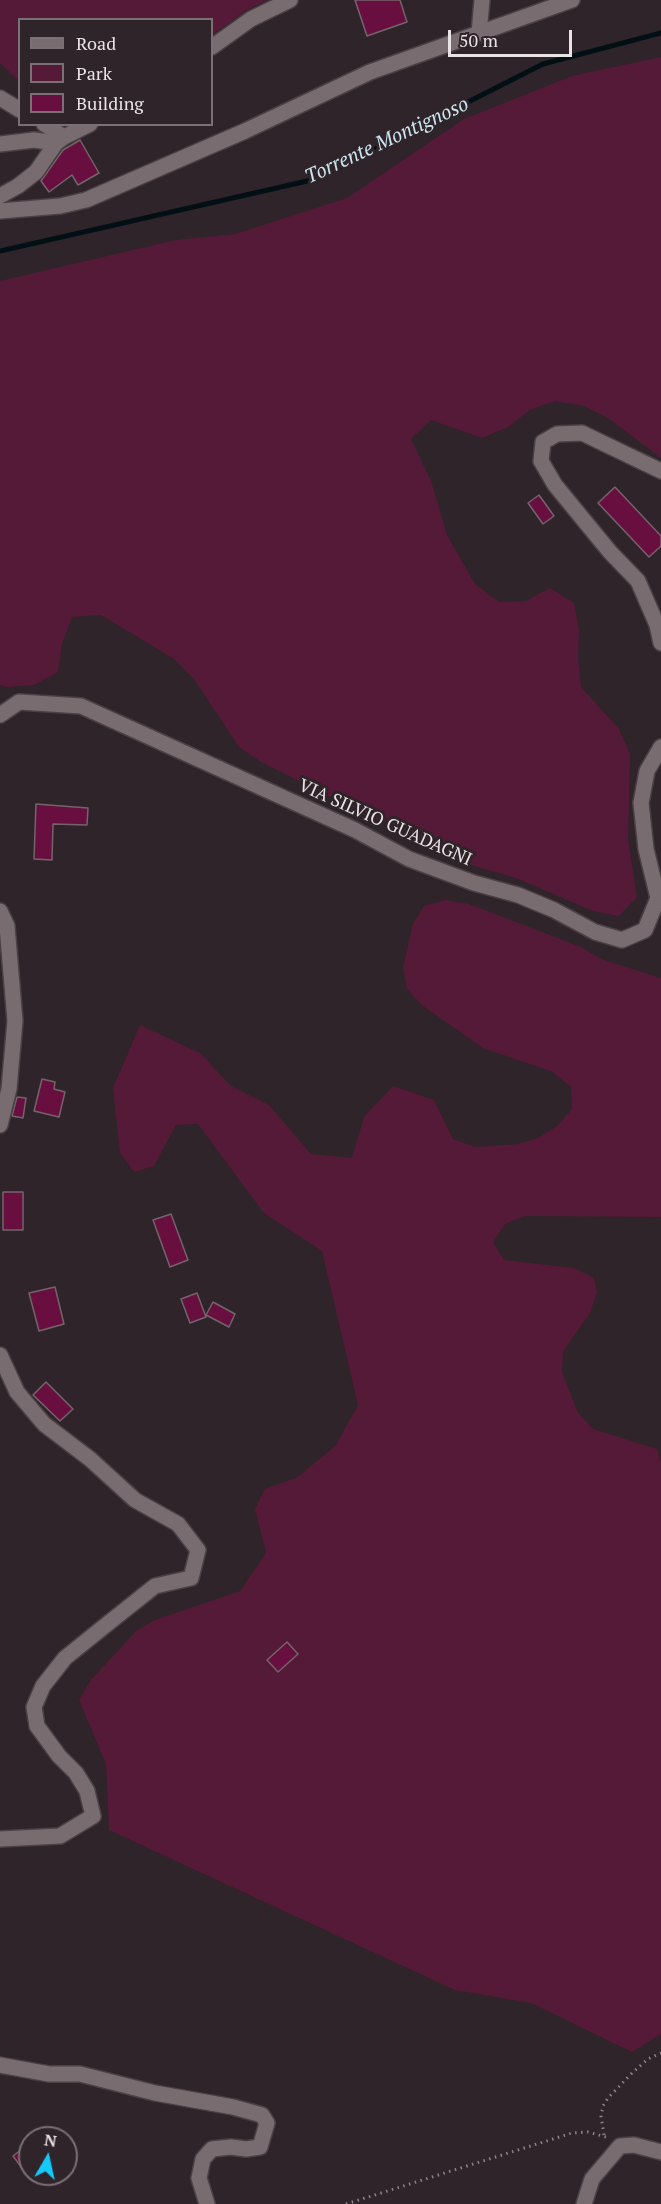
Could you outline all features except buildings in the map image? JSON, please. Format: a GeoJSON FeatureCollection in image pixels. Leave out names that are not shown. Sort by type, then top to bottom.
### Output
{"type":"FeatureCollection","features":[{"type":"Feature","properties":{"kind":"street"},"geometry":{"type":"LineString","coordinates":[[213,46],[251,19],[290,0]]}},
{"type":"Feature","properties":{"kind":"street"},"geometry":{"type":"LineString","coordinates":[[479,33],[482,0]]}},
{"type":"Feature","properties":{"kind":"street"},"geometry":{"type":"LineString","coordinates":[[0,211],[60,206],[86,200],[236,135],[370,72],[572,0]]}},
{"type":"Feature","properties":{"kind":"street"},"geometry":{"type":"LineString","coordinates":[[0,98],[18,109]]}},
{"type":"Feature","properties":{"kind":"street"},"geometry":{"type":"LineString","coordinates":[[46,126],[60,140]]}},
{"type":"Feature","properties":{"kind":"street"},"geometry":{"type":"LineString","coordinates":[[0,196],[36,172],[60,140],[86,126]]}},
{"type":"Feature","properties":{"kind":"street"},"geometry":{"type":"LineString","coordinates":[[0,144],[60,140]]}},
{"type":"Feature","properties":{"kind":"street"},"geometry":{"type":"LineString","coordinates":[[661,471],[582,434],[558,434],[543,442],[542,461],[555,485],[610,552],[638,581],[657,625],[661,643]]}},
{"type":"Feature","properties":{"kind":"street","name":"VIA SILVIO GUADAGNI"},"geometry":{"type":"LineString","coordinates":[[0,715],[19,702],[81,706],[355,830],[409,859],[474,884],[518,895],[554,910],[595,932],[622,940],[645,930],[658,898],[646,849],[641,803],[647,771],[661,747]]}},
{"type":"Feature","properties":{"kind":"street"},"geometry":{"type":"LineString","coordinates":[[0,911],[7,926],[15,1021],[9,1089],[0,1125]]}},
{"type":"Feature","properties":{"kind":"street"},"geometry":{"type":"LineString","coordinates":[[0,1355],[18,1392],[44,1424],[90,1459],[135,1500],[178,1524],[198,1550],[191,1578],[155,1586],[65,1658],[44,1686],[34,1707],[37,1726],[58,1756],[76,1773],[87,1791],[93,1816],[60,1836],[0,1839]]}},
{"type":"Feature","properties":{"kind":"street"},"geometry":{"type":"LineString","coordinates":[[0,2065],[49,2074],[80,2074],[154,2093],[262,2115],[267,2123],[260,2147],[212,2149],[203,2159],[200,2178],[207,2204]]}},
{"type":"Feature","properties":{"kind":"street"},"geometry":{"type":"LineString","coordinates":[[584,2204],[592,2179],[620,2146],[634,2145],[661,2152]]}},
{"type":"Feature","properties":{"kind":"path"},"geometry":{"type":"LineString","coordinates":[[604,2136],[601,2116],[608,2098],[639,2066],[661,2053]]}},
{"type":"Feature","properties":{"kind":"path"},"geometry":{"type":"LineString","coordinates":[[346,2204],[572,2133],[588,2132],[604,2136],[620,2146]]}},
{"type":"Feature","properties":{"kind":"green space"},"geometry":{"type":"Polygon","coordinates":[[[0,0],[267,0],[247,10],[213,34],[213,18],[18,18],[18,80],[0,63],[0,0]]]}},
{"type":"Feature","properties":{"kind":"green space"},"geometry":{"type":"Polygon","coordinates":[[[661,57],[661,458],[608,418],[584,406],[555,401],[530,410],[508,427],[482,438],[431,420],[411,439],[431,481],[447,535],[475,584],[499,602],[526,601],[550,588],[574,603],[579,630],[578,658],[581,687],[619,729],[630,754],[628,839],[637,897],[619,916],[593,911],[516,878],[461,862],[261,762],[239,747],[194,679],[174,659],[101,615],[72,617],[62,644],[58,672],[34,685],[7,687],[0,685],[0,281],[176,240],[235,234],[347,198],[464,119],[572,76],[661,57]]]}},
{"type":"Feature","properties":{"kind":"green space"},"geometry":{"type":"Polygon","coordinates":[[[445,900],[469,904],[581,947],[601,959],[661,978],[661,1217],[525,1216],[505,1224],[493,1242],[504,1260],[574,1268],[594,1278],[597,1292],[590,1313],[563,1351],[562,1372],[578,1413],[593,1429],[657,1449],[661,1463],[661,2034],[632,2052],[531,2003],[455,1990],[109,1830],[106,1764],[79,1700],[90,1681],[136,1631],[155,1620],[240,1591],[266,1553],[255,1509],[265,1489],[298,1477],[336,1445],[358,1405],[322,1251],[264,1213],[198,1124],[176,1125],[154,1166],[134,1172],[120,1153],[113,1088],[140,1025],[200,1053],[231,1086],[269,1105],[311,1154],[352,1158],[364,1117],[393,1086],[434,1100],[453,1139],[475,1147],[518,1144],[538,1138],[557,1126],[572,1109],[571,1087],[553,1072],[483,1048],[423,1006],[407,989],[403,967],[413,924],[424,906],[445,900]]]}},
{"type":"Feature","properties":{"kind":"waterway","name":"Torrente Montignoso"},"geometry":{"type":"LineString","coordinates":[[0,251],[316,179],[543,64],[661,33]]}}]}
